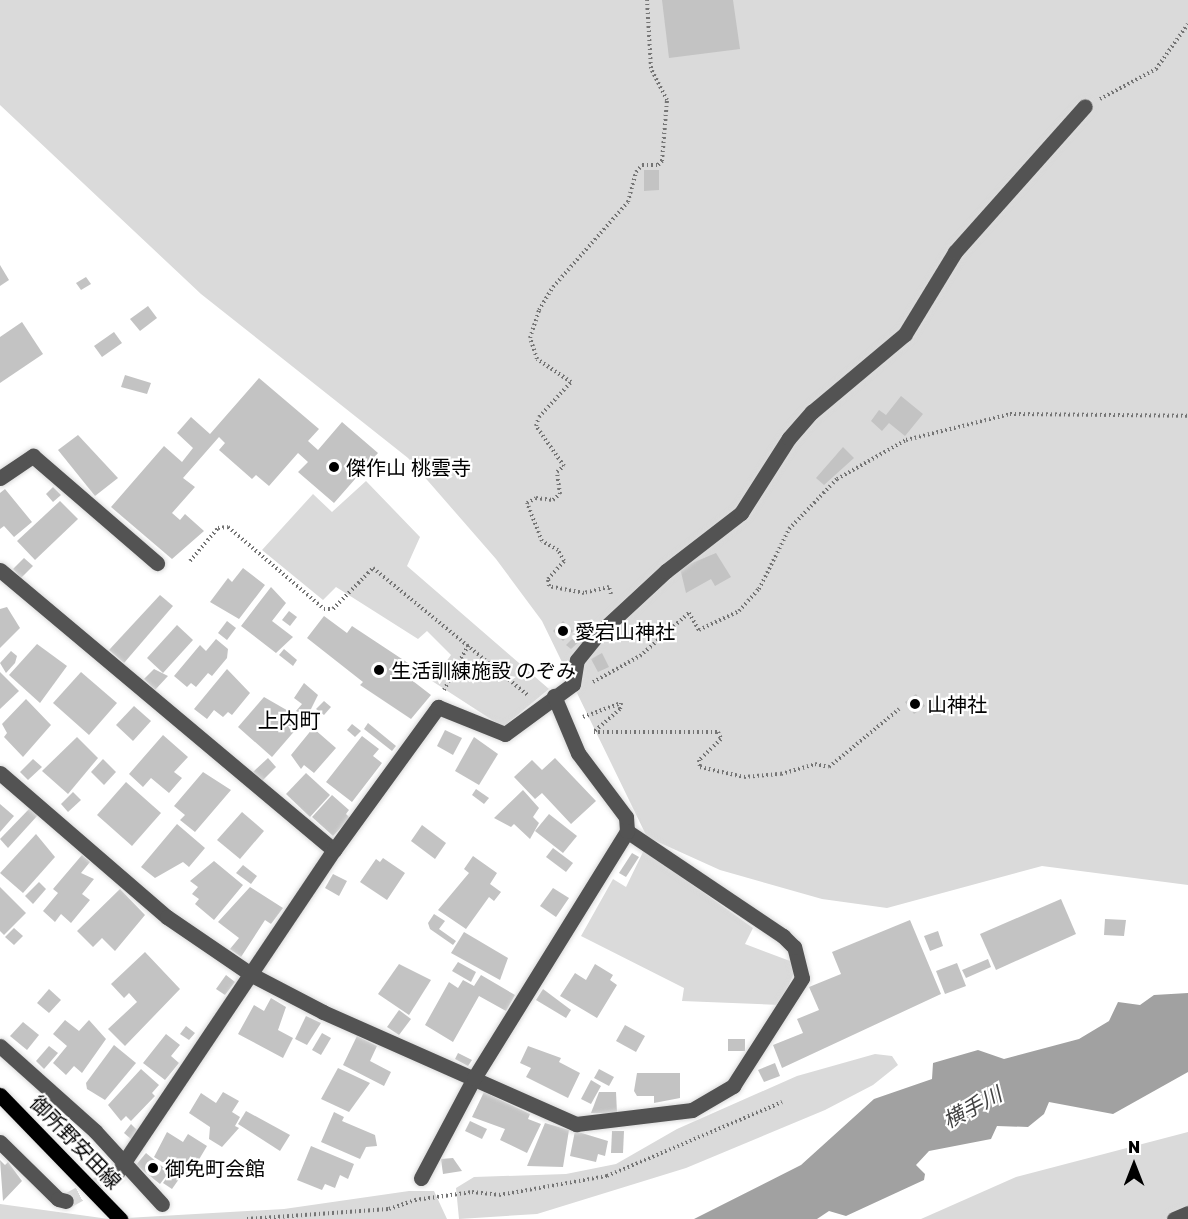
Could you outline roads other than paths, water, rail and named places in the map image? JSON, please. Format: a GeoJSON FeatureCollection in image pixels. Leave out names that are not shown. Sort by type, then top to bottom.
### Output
{"type":"FeatureCollection","features":[{"type":"Feature","properties":{"kind":"main road","name":"御所野安田線"},"geometry":{"type":"LineString","coordinates":[[0,1095],[120,1219]]}},
{"type":"Feature","properties":{"kind":"street"},"geometry":{"type":"LineString","coordinates":[[120,1169],[334,850],[438,707],[505,734],[573,684],[577,660],[598,634],[666,571],[741,513],[789,438],[812,412],[904,334],[955,252],[1085,106]]}},
{"type":"Feature","properties":{"kind":"street"},"geometry":{"type":"LineString","coordinates":[[0,478],[33,456],[157,563]]}},
{"type":"Feature","properties":{"kind":"street"},"geometry":{"type":"LineString","coordinates":[[0,570],[334,850]]}},
{"type":"Feature","properties":{"kind":"street"},"geometry":{"type":"LineString","coordinates":[[421,1178],[474,1078],[627,831],[626,817],[588,769],[554,696]]}},
{"type":"Feature","properties":{"kind":"street"},"geometry":{"type":"LineString","coordinates":[[0,773],[166,917],[252,975],[323,1012],[576,1124],[692,1110],[733,1086],[798,987],[801,962],[795,946],[627,831]]}},
{"type":"Feature","properties":{"kind":"street"},"geometry":{"type":"LineString","coordinates":[[0,1046],[120,1169],[162,1204]]}},
{"type":"Feature","properties":{"kind":"street"},"geometry":{"type":"LineString","coordinates":[[0,1142],[58,1199],[66,1201]]}},
{"type":"Feature","properties":{"kind":"street"},"geometry":{"type":"LineString","coordinates":[[1174,1219],[1188,1213]]}},
{"type":"Feature","properties":{"kind":"water","name":"横手川"},"geometry":{"type":"Polygon","coordinates":[[[1188,993],[1188,1072],[1113,1114],[1049,1102],[1044,1114],[1028,1127],[997,1126],[991,1139],[929,1151],[916,1165],[925,1174],[924,1180],[846,1216],[829,1211],[817,1219],[694,1219],[801,1165],[874,1099],[932,1079],[933,1063],[978,1050],[1004,1059],[1079,1039],[1109,1021],[1118,1002],[1140,1005],[1154,995],[1188,993]]]}},
{"type":"Feature","properties":{"kind":"tunnel"},"geometry":{"type":"LineString","coordinates":[[66,1201],[116,1174]]}},
{"type":"Feature","properties":{"kind":"place","name":"傑作山 桃雲寺"},"geometry":{"type":"Point","coordinates":[334,467]}},
{"type":"Feature","properties":{"kind":"place","name":"愛宕山神社"},"geometry":{"type":"Point","coordinates":[563,631]}},
{"type":"Feature","properties":{"kind":"place","name":"生活訓練施設 のぞみ"},"geometry":{"type":"Point","coordinates":[379,670]}},
{"type":"Feature","properties":{"kind":"place","name":"山神社"},"geometry":{"type":"Point","coordinates":[915,704]}},
{"type":"Feature","properties":{"kind":"place","name":"御免町会館"},"geometry":{"type":"Point","coordinates":[153,1168]}},
{"type":"Feature","properties":{"kind":"district","name":"上内町"},"geometry":{"type":"Point","coordinates":[289,720]}}]}
